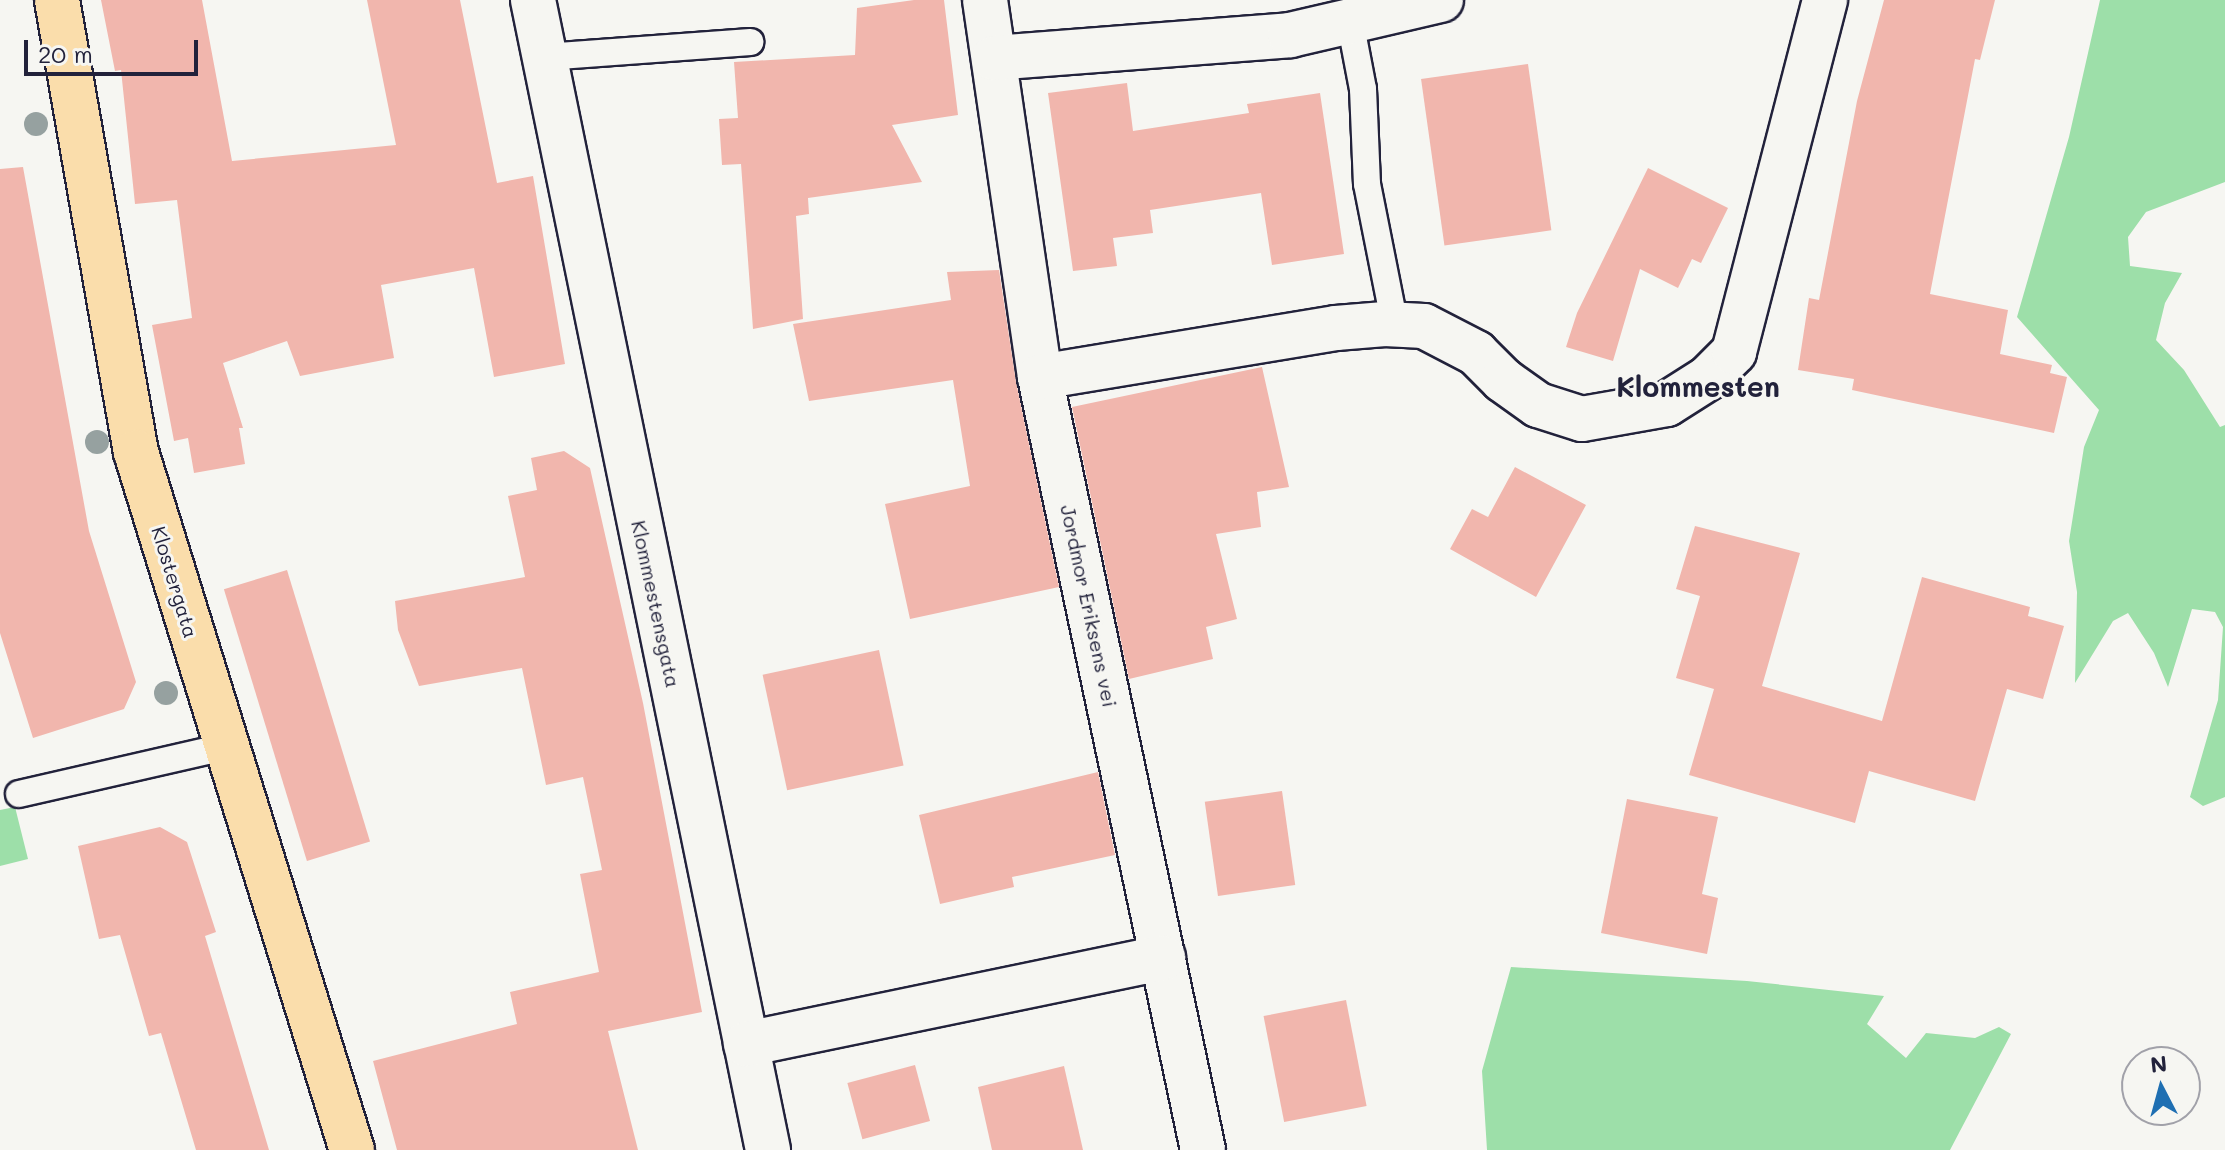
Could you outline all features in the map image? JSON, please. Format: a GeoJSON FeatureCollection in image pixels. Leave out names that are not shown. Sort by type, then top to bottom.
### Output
{"type":"FeatureCollection","features":[{"type":"Feature","properties":{"kind":"main road","name":"Klostergata"},"geometry":{"type":"LineString","coordinates":[[57,0],[136,452],[224,747],[352,1150]]}},
{"type":"Feature","properties":{"kind":"street","name":"Klommestensgata"},"geometry":{"type":"LineString","coordinates":[[533,0],[768,1150]]}},
{"type":"Feature","properties":{"kind":"street","name":"Jordmor Eriksens vei"},"geometry":{"type":"LineString","coordinates":[[985,0],[1040,377],[1203,1150]]}},
{"type":"Feature","properties":{"kind":"street"},"geometry":{"type":"LineString","coordinates":[[994,58],[1290,35],[1441,0]]}},
{"type":"Feature","properties":{"kind":"street"},"geometry":{"type":"LineString","coordinates":[[1040,377],[1336,328],[1424,326],[1476,353],[1503,380],[1538,405],[1582,419],[1667,404],[1708,378],[1734,352],[1825,0]]}},
{"type":"Feature","properties":{"kind":"street"},"geometry":{"type":"LineString","coordinates":[[746,1044],[1163,958]]}},
{"type":"Feature","properties":{"kind":"lane"},"geometry":{"type":"LineString","coordinates":[[1350,21],[1363,89],[1367,184],[1395,325]]}},
{"type":"Feature","properties":{"kind":"lane"},"geometry":{"type":"LineString","coordinates":[[545,57],[750,42]]}},
{"type":"Feature","properties":{"kind":"lane"},"geometry":{"type":"LineString","coordinates":[[19,794],[224,747]]}},
{"type":"Feature","properties":{"kind":"green space"},"geometry":{"type":"Polygon","coordinates":[[[2100,0],[2225,0],[2225,182],[2146,212],[2128,237],[2130,266],[2182,273],[2165,303],[2156,340],[2184,370],[2220,427],[2225,425],[2225,797],[2203,806],[2190,797],[2218,700],[2223,627],[2215,612],[2192,609],[2168,687],[2154,653],[2128,613],[2113,621],[2075,683],[2077,592],[2069,541],[2084,447],[2099,410],[2017,317],[2069,137],[2100,0]]]}},
{"type":"Feature","properties":{"kind":"green space"},"geometry":{"type":"Polygon","coordinates":[[[15,807],[28,859],[0,866],[0,810],[15,807]]]}},
{"type":"Feature","properties":{"kind":"green space"},"geometry":{"type":"Polygon","coordinates":[[[1511,967],[1747,981],[1884,996],[1867,1024],[1906,1058],[1926,1033],[1975,1038],[1999,1027],[2011,1034],[1950,1150],[1487,1150],[1482,1071],[1511,967]]]}},
{"type":"Feature","properties":{"kind":"building"},"geometry":{"type":"Polygon","coordinates":[[[101,0],[202,0],[232,161],[396,145],[367,0],[460,0],[497,183],[533,176],[565,364],[494,377],[474,268],[381,285],[394,358],[300,376],[287,341],[223,363],[243,428],[239,428],[245,464],[194,473],[188,438],[174,441],[152,325],[192,318],[177,200],[135,204],[121,70],[115,71],[101,0]]]}},
{"type":"Feature","properties":{"kind":"building"},"geometry":{"type":"Polygon","coordinates":[[[914,0],[944,0],[958,115],[892,125],[922,182],[808,198],[809,214],[796,216],[803,319],[753,329],[741,164],[722,165],[719,119],[738,118],[734,62],[855,55],[857,8],[914,0]]]}},
{"type":"Feature","properties":{"kind":"building"},"geometry":{"type":"Polygon","coordinates":[[[1884,0],[1995,0],[1980,60],[1975,59],[1930,294],[2008,310],[2000,354],[2052,365],[2050,373],[2067,377],[2054,433],[1852,390],[1854,379],[1798,370],[1809,298],[1819,300],[1857,101],[1884,0]]]}},
{"type":"Feature","properties":{"kind":"building"},"geometry":{"type":"Polygon","coordinates":[[[1528,64],[1551,230],[1444,245],[1421,79],[1528,64]]]}},
{"type":"Feature","properties":{"kind":"building"},"geometry":{"type":"Polygon","coordinates":[[[1127,83],[1133,131],[1249,113],[1247,104],[1320,93],[1344,254],[1272,265],[1261,193],[1150,210],[1153,233],[1113,238],[1117,266],[1073,271],[1048,93],[1127,83]]]}},
{"type":"Feature","properties":{"kind":"building"},"geometry":{"type":"Polygon","coordinates":[[[23,167],[89,531],[136,682],[124,709],[33,738],[0,633],[0,169],[23,167]]]}},
{"type":"Feature","properties":{"kind":"building"},"geometry":{"type":"Polygon","coordinates":[[[1648,168],[1728,208],[1701,263],[1692,259],[1678,288],[1640,269],[1613,361],[1566,347],[1577,313],[1648,168]]]}},
{"type":"Feature","properties":{"kind":"building"},"geometry":{"type":"Polygon","coordinates":[[[999,270],[1016,382],[1059,587],[910,619],[885,504],[970,486],[953,380],[809,401],[793,324],[951,300],[947,272],[999,270]]]}},
{"type":"Feature","properties":{"kind":"building"},"geometry":{"type":"Polygon","coordinates":[[[1262,367],[1289,487],[1257,492],[1261,527],[1216,534],[1237,619],[1206,627],[1213,659],[1129,679],[1072,407],[1262,367]]]}},
{"type":"Feature","properties":{"kind":"building"},"geometry":{"type":"Polygon","coordinates":[[[564,451],[590,468],[643,703],[702,1012],[608,1031],[638,1150],[397,1150],[373,1061],[517,1024],[510,992],[599,972],[580,874],[602,870],[583,777],[546,785],[522,668],[419,686],[398,630],[395,601],[525,577],[508,496],[537,490],[531,458],[564,451]]]}},
{"type":"Feature","properties":{"kind":"building"},"geometry":{"type":"Polygon","coordinates":[[[1515,467],[1586,505],[1536,597],[1450,549],[1472,509],[1488,517],[1515,467]]]}},
{"type":"Feature","properties":{"kind":"building"},"geometry":{"type":"Polygon","coordinates":[[[1695,526],[1800,553],[1762,686],[1882,721],[1922,577],[2030,607],[2028,616],[2064,626],[2043,699],[2007,689],[1975,801],[1869,771],[1855,823],[1689,775],[1714,689],[1676,678],[1700,596],[1676,589],[1695,526]]]}},
{"type":"Feature","properties":{"kind":"building"},"geometry":{"type":"Polygon","coordinates":[[[287,570],[370,842],[307,861],[224,589],[287,570]]]}},
{"type":"Feature","properties":{"kind":"building"},"geometry":{"type":"Polygon","coordinates":[[[879,650],[904,765],[787,790],[763,675],[879,650]]]}},
{"type":"Feature","properties":{"kind":"building"},"geometry":{"type":"Polygon","coordinates":[[[1098,772],[1115,855],[1012,877],[1014,887],[940,904],[919,815],[1098,772]]]}},
{"type":"Feature","properties":{"kind":"building"},"geometry":{"type":"Polygon","coordinates":[[[1282,791],[1295,885],[1218,896],[1205,802],[1282,791]]]}},
{"type":"Feature","properties":{"kind":"building"},"geometry":{"type":"Polygon","coordinates":[[[1627,799],[1718,817],[1702,894],[1718,898],[1707,954],[1601,933],[1627,799]]]}},
{"type":"Feature","properties":{"kind":"building"},"geometry":{"type":"Polygon","coordinates":[[[160,827],[187,842],[216,932],[205,936],[269,1150],[196,1150],[161,1033],[149,1036],[120,935],[99,939],[78,846],[160,827]]]}},
{"type":"Feature","properties":{"kind":"building"},"geometry":{"type":"Polygon","coordinates":[[[1346,1000],[1367,1106],[1284,1122],[1264,1016],[1346,1000]]]}},
{"type":"Feature","properties":{"kind":"building"},"geometry":{"type":"Polygon","coordinates":[[[915,1065],[930,1121],[862,1139],[847,1083],[915,1065]]]}},
{"type":"Feature","properties":{"kind":"building"},"geometry":{"type":"Polygon","coordinates":[[[1064,1066],[1083,1150],[992,1150],[978,1087],[1064,1066]]]}},
{"type":"Feature","properties":{"kind":"district","name":"Klommesten"},"geometry":{"type":"Point","coordinates":[1698,386]}}]}
